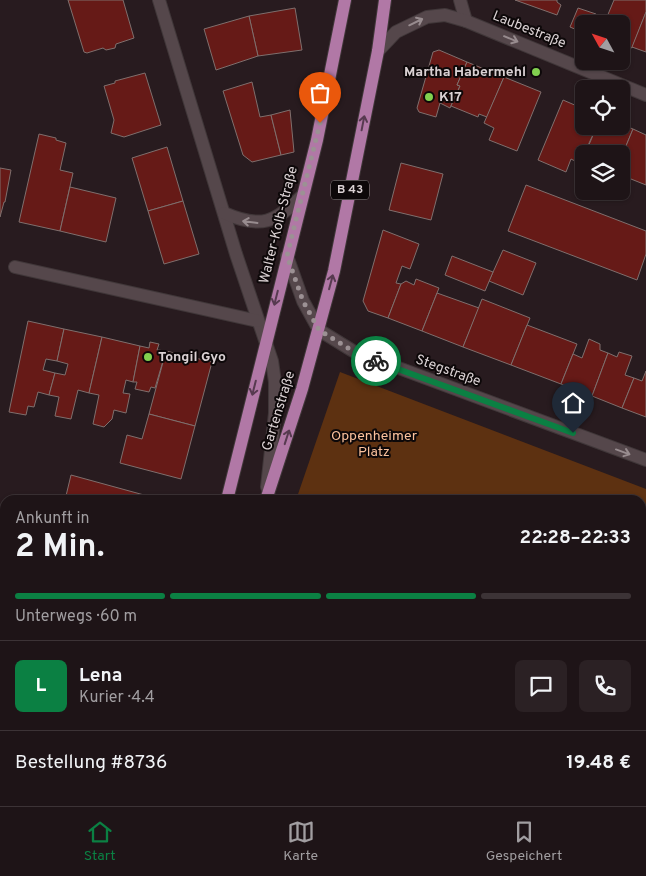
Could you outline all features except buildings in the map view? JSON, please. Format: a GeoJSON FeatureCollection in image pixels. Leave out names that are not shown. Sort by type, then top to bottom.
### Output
{"type":"FeatureCollection","features":[{"type":"Feature","properties":{"kind":"main road","name":"Walter-Kolb-Straße"},"geometry":{"type":"LineString","coordinates":[[266,340],[316,140],[344,0]]}},
{"type":"Feature","properties":{"kind":"main road","name":"B 43"},"geometry":{"type":"LineString","coordinates":[[319,330],[334,271],[378,50],[385,0]]}},
{"type":"Feature","properties":{"kind":"main road","name":"Gartenstraße"},"geometry":{"type":"LineString","coordinates":[[268,495],[319,330]]}},
{"type":"Feature","properties":{"kind":"main road","name":"Gartenstraße"},"geometry":{"type":"LineString","coordinates":[[228,495],[266,340]]}},
{"type":"Feature","properties":{"kind":"street"},"geometry":{"type":"LineString","coordinates":[[159,0],[224,213],[272,361],[275,382],[275,413],[267,495]]}},
{"type":"Feature","properties":{"kind":"street"},"geometry":{"type":"LineString","coordinates":[[460,0],[466,21]]}},
{"type":"Feature","properties":{"kind":"street","name":"Laubestraße"},"geometry":{"type":"LineString","coordinates":[[378,50],[396,32],[427,17],[445,15],[466,21],[646,94]]}},
{"type":"Feature","properties":{"kind":"street"},"geometry":{"type":"LineString","coordinates":[[224,213],[242,221],[258,223],[287,211],[302,195]]}},
{"type":"Feature","properties":{"kind":"street","name":"Stegstraße"},"geometry":{"type":"LineString","coordinates":[[287,256],[303,301],[319,330],[353,351],[372,360],[646,460]]}},
{"type":"Feature","properties":{"kind":"street"},"geometry":{"type":"LineString","coordinates":[[15,267],[258,321]]}},
{"type":"Feature","properties":{"kind":"green space","name":"Oppenheimer Platz"},"geometry":{"type":"Polygon","coordinates":[[[340,372],[646,489],[646,495],[298,495],[340,372]]]}},
{"type":"Feature","properties":{"kind":"way so far"},"geometry":{"type":"LineString","coordinates":[[320,123],[287,256],[293,268],[303,301],[319,330],[353,351],[376,361]]}},
{"type":"Feature","properties":{"kind":"place","name":"Martha Habermehl"},"geometry":{"type":"Point","coordinates":[536,72]}},
{"type":"Feature","properties":{"kind":"place","name":"K17"},"geometry":{"type":"Point","coordinates":[429,97]}},
{"type":"Feature","properties":{"kind":"place","name":"Tongil Gyo"},"geometry":{"type":"Point","coordinates":[148,357]}},
{"type":"Feature","properties":{"kind":"route"},"geometry":{"type":"LineString","coordinates":[[376,361],[573,433]]}}]}
